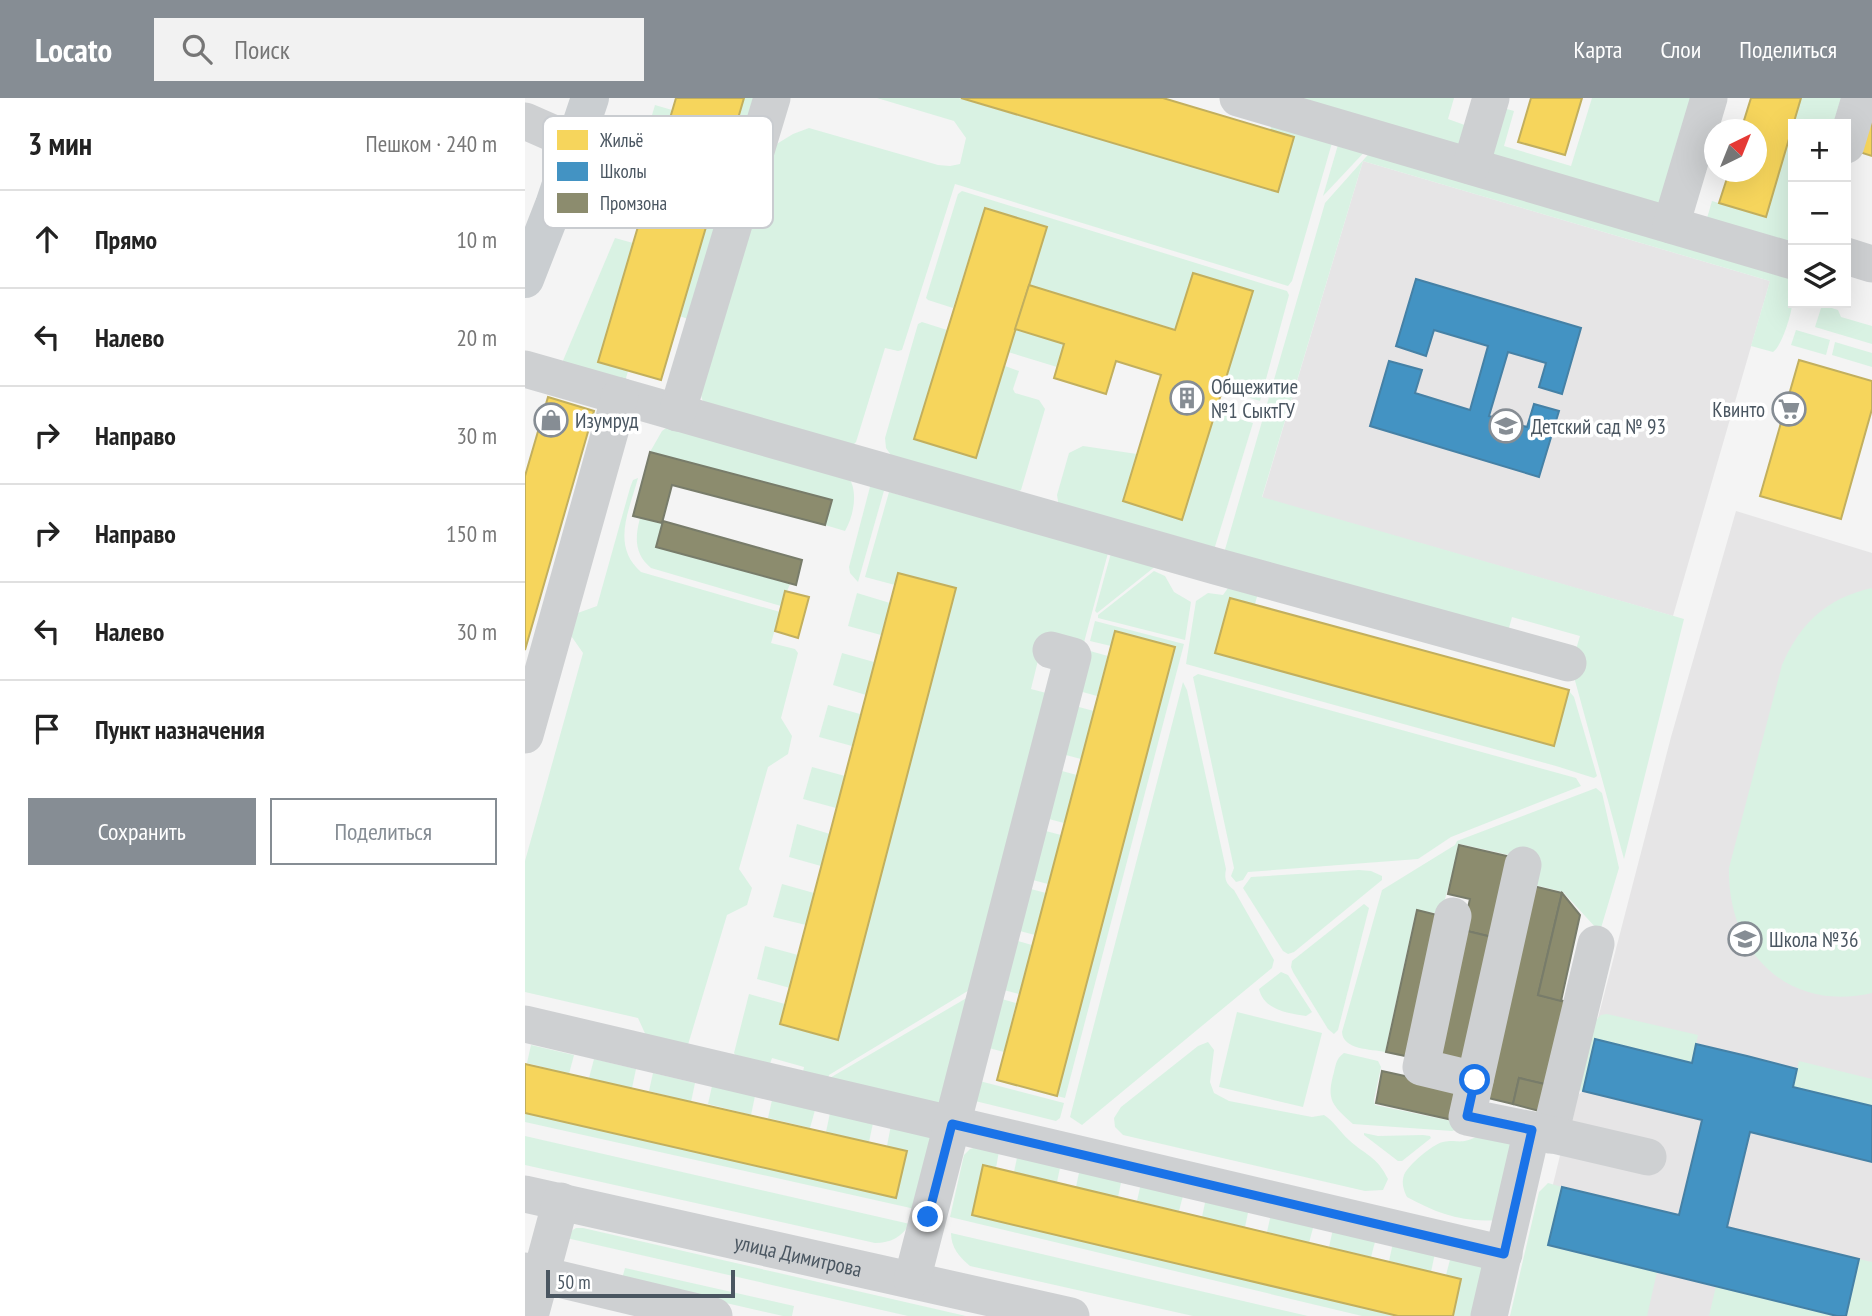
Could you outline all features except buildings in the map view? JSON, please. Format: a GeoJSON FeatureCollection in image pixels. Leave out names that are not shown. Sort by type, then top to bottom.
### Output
{"type":"FeatureCollection","features":[{"type":"Feature","properties":{"kind":"main road"},"geometry":{"type":"LineString","coordinates":[[584,116],[590,98]]}},
{"type":"Feature","properties":{"kind":"main road"},"geometry":{"type":"LineString","coordinates":[[525,279],[544,228]]}},
{"type":"Feature","properties":{"kind":"street"},"geometry":{"type":"LineString","coordinates":[[767,116],[772,98]]}},
{"type":"Feature","properties":{"kind":"street"},"geometry":{"type":"LineString","coordinates":[[1471,166],[1491,98]]}},
{"type":"Feature","properties":{"kind":"street"},"geometry":{"type":"LineString","coordinates":[[1671,225],[1709,98]]}},
{"type":"Feature","properties":{"kind":"street"},"geometry":{"type":"LineString","coordinates":[[1851,128],[1860,98]]}},
{"type":"Feature","properties":{"kind":"street"},"geometry":{"type":"LineString","coordinates":[[1255,100],[1788,260]]}},
{"type":"Feature","properties":{"kind":"street"},"geometry":{"type":"LineString","coordinates":[[525,121],[543,129]]}},
{"type":"Feature","properties":{"kind":"street"},"geometry":{"type":"LineString","coordinates":[[677,413],[733,228]]}},
{"type":"Feature","properties":{"kind":"street"},"geometry":{"type":"LineString","coordinates":[[1851,258],[1872,264]]}},
{"type":"Feature","properties":{"kind":"street"},"geometry":{"type":"LineString","coordinates":[[525,369],[1568,663]]}},
{"type":"Feature","properties":{"kind":"street"},"geometry":{"type":"LineString","coordinates":[[525,735],[620,396]]}},
{"type":"Feature","properties":{"kind":"street"},"geometry":{"type":"LineString","coordinates":[[912,1280],[1073,656],[1051,650]]}},
{"type":"Feature","properties":{"kind":"street"},"geometry":{"type":"LineString","coordinates":[[1523,865],[1467,1116],[1648,1157]]}},
{"type":"Feature","properties":{"kind":"street"},"geometry":{"type":"LineString","coordinates":[[1453,916],[1406,1064],[1475,1080]]}},
{"type":"Feature","properties":{"kind":"street"},"geometry":{"type":"LineString","coordinates":[[1489,1316],[1504,1254],[1596,944]]}},
{"type":"Feature","properties":{"kind":"street"},"geometry":{"type":"LineString","coordinates":[[525,1024],[1504,1254]]}},
{"type":"Feature","properties":{"kind":"street","name":"улица Димитрова"},"geometry":{"type":"LineString","coordinates":[[525,1194],[1071,1316]]}},
{"type":"Feature","properties":{"kind":"street"},"geometry":{"type":"LineString","coordinates":[[530,1316],[533,1273],[561,1202]]}},
{"type":"Feature","properties":{"kind":"street"},"geometry":{"type":"LineString","coordinates":[[533,1273],[714,1316]]}},
{"type":"Feature","properties":{"kind":"shaded area","name":"Детский сад № 93"},"geometry":{"type":"Polygon","coordinates":[[[1363,161],[1770,281],[1673,616],[1262,498],[1363,161]]]}},
{"type":"Feature","properties":{"kind":"shaded area","name":"Школа №36"},"geometry":{"type":"Polygon","coordinates":[[[1736,511],[1872,553],[1872,1316],[1521,1316],[1574,1098],[1583,1091],[1597,1022],[1671,737],[1736,511]]]}},
{"type":"Feature","properties":{"kind":"green space"},"geometry":{"type":"Polygon","coordinates":[[[744,98],[766,98],[761,116],[739,116],[744,98]]]}},
{"type":"Feature","properties":{"kind":"green space"},"geometry":{"type":"Polygon","coordinates":[[[877,98],[959,98],[1278,192],[1294,137],[1270,130],[1273,119],[1334,136],[1292,281],[1288,286],[955,184],[902,350],[885,348],[856,442],[851,447],[708,408],[700,390],[750,228],[773,228],[775,145],[809,128],[938,165],[950,166],[960,164],[966,138],[954,121],[877,98]]]}},
{"type":"Feature","properties":{"kind":"green space"},"geometry":{"type":"Polygon","coordinates":[[[1285,98],[1454,98],[1448,119],[1473,128],[1467,150],[1285,98]]]}},
{"type":"Feature","properties":{"kind":"green space"},"geometry":{"type":"Polygon","coordinates":[[[1592,98],[1691,98],[1658,213],[1480,160],[1496,106],[1514,111],[1504,146],[1571,166],[1592,98]]]}},
{"type":"Feature","properties":{"kind":"green space"},"geometry":{"type":"Polygon","coordinates":[[[1801,98],[1849,98],[1843,119],[1795,119],[1801,98]]]}},
{"type":"Feature","properties":{"kind":"green space"},"geometry":{"type":"Polygon","coordinates":[[[655,105],[672,110],[670,116],[652,116],[655,105]]]}},
{"type":"Feature","properties":{"kind":"green space"},"geometry":{"type":"Polygon","coordinates":[[[1340,138],[1370,146],[1323,196],[1340,138]]]}},
{"type":"Feature","properties":{"kind":"green space"},"geometry":{"type":"Polygon","coordinates":[[[1788,141],[1788,249],[1705,225],[1712,201],[1765,217],[1788,141]]]}},
{"type":"Feature","properties":{"kind":"green space"},"geometry":{"type":"Polygon","coordinates":[[[1374,148],[1788,277],[1790,315],[1773,352],[1751,346],[1770,281],[1363,161],[1262,497],[1684,619],[1624,859],[1571,666],[1580,636],[1512,617],[1506,639],[1224,553],[1325,203],[1374,148]]]}},
{"type":"Feature","properties":{"kind":"green space"},"geometry":{"type":"Polygon","coordinates":[[[962,191],[1287,291],[1289,295],[1260,401],[1223,390],[1252,291],[1193,273],[1175,329],[1029,285],[1047,227],[985,207],[953,308],[928,300],[926,298],[958,194],[962,191]]]}},
{"type":"Feature","properties":{"kind":"green space"},"geometry":{"type":"Polygon","coordinates":[[[705,228],[727,228],[698,322],[679,316],[705,228]]]}},
{"type":"Feature","properties":{"kind":"green space"},"geometry":{"type":"Polygon","coordinates":[[[615,238],[633,243],[598,361],[628,371],[624,385],[562,363],[615,238]]]}},
{"type":"Feature","properties":{"kind":"green space"},"geometry":{"type":"Polygon","coordinates":[[[1821,308],[1832,308],[1838,310],[1841,317],[1872,326],[1872,344],[1815,327],[1821,308]]]}},
{"type":"Feature","properties":{"kind":"green space"},"geometry":{"type":"Polygon","coordinates":[[[922,322],[947,330],[914,439],[976,458],[1005,366],[1019,371],[1013,389],[1015,393],[1039,400],[1045,409],[1021,490],[1017,492],[893,458],[886,448],[885,438],[918,324],[922,322]]]}},
{"type":"Feature","properties":{"kind":"green space"},"geometry":{"type":"Polygon","coordinates":[[[1015,329],[1064,344],[1057,367],[1008,352],[1015,329]]]}},
{"type":"Feature","properties":{"kind":"green space"},"geometry":{"type":"Polygon","coordinates":[[[1796,330],[1830,340],[1826,355],[1791,345],[1796,330]]]}},
{"type":"Feature","properties":{"kind":"green space"},"geometry":{"type":"Polygon","coordinates":[[[1835,342],[1872,353],[1872,367],[1832,355],[1835,342]]]}},
{"type":"Feature","properties":{"kind":"green space"},"geometry":{"type":"Polygon","coordinates":[[[1216,412],[1253,423],[1213,553],[1059,507],[1057,495],[1069,453],[1083,446],[1137,454],[1123,501],[1182,519],[1216,412]]]}},
{"type":"Feature","properties":{"kind":"green space"},"geometry":{"type":"Polygon","coordinates":[[[673,423],[847,475],[853,488],[854,503],[845,531],[825,525],[832,500],[650,452],[662,431],[673,423]]]}},
{"type":"Feature","properties":{"kind":"green space"},"geometry":{"type":"Polygon","coordinates":[[[638,478],[627,515],[624,540],[632,562],[641,572],[780,612],[771,643],[795,649],[798,653],[781,718],[792,736],[788,754],[768,767],[739,869],[752,888],[747,905],[727,915],[687,1048],[648,1040],[638,1018],[525,992],[525,861],[583,653],[565,627],[575,614],[597,606],[630,488],[633,480],[638,478]]]}},
{"type":"Feature","properties":{"kind":"green space"},"geometry":{"type":"Polygon","coordinates":[[[871,483],[885,487],[858,582],[850,573],[849,567],[871,483]]]}},
{"type":"Feature","properties":{"kind":"green space"},"geometry":{"type":"Polygon","coordinates":[[[889,492],[1108,553],[1083,646],[1044,636],[1031,689],[1050,694],[971,989],[829,1075],[828,1079],[970,996],[939,1107],[802,1077],[804,1067],[772,1058],[768,1070],[737,1057],[734,1053],[749,994],[785,1004],[780,1025],[838,1040],[956,589],[898,573],[895,585],[865,577],[889,492]]]}},
{"type":"Feature","properties":{"kind":"green space"},"geometry":{"type":"Polygon","coordinates":[[[640,518],[662,523],[656,547],[790,584],[781,606],[651,568],[641,557],[637,545],[640,518]]]}},
{"type":"Feature","properties":{"kind":"green space"},"geometry":{"type":"Polygon","coordinates":[[[1111,553],[1157,565],[1097,613],[1095,611],[1111,553]]]}},
{"type":"Feature","properties":{"kind":"green space"},"geometry":{"type":"Polygon","coordinates":[[[1154,571],[1165,576],[1174,592],[1191,602],[1185,640],[1098,618],[1098,615],[1154,571]]]}},
{"type":"Feature","properties":{"kind":"green space"},"geometry":{"type":"Polygon","coordinates":[[[1228,588],[1258,593],[1255,604],[1230,598],[1215,653],[1553,746],[1569,691],[1574,697],[1597,776],[1594,778],[1186,664],[1196,601],[1208,593],[1223,595],[1228,588]]]}},
{"type":"Feature","properties":{"kind":"green space"},"geometry":{"type":"Polygon","coordinates":[[[1872,588],[1872,993],[1841,997],[1814,994],[1789,984],[1768,969],[1751,949],[1739,925],[1731,898],[1729,868],[1782,665],[1789,650],[1817,614],[1841,598],[1872,588]]]}},
{"type":"Feature","properties":{"kind":"green space"},"geometry":{"type":"Polygon","coordinates":[[[857,593],[890,603],[881,635],[848,626],[857,593]]]}},
{"type":"Feature","properties":{"kind":"green space"},"geometry":{"type":"Polygon","coordinates":[[[1095,621],[1184,644],[1065,1098],[1057,1096],[1175,647],[1115,631],[1111,646],[1090,641],[1095,621]]]}},
{"type":"Feature","properties":{"kind":"green space"},"geometry":{"type":"Polygon","coordinates":[[[1090,651],[1108,656],[1097,696],[1079,691],[1090,651]]]}},
{"type":"Feature","properties":{"kind":"green space"},"geometry":{"type":"Polygon","coordinates":[[[842,653],[874,662],[866,695],[833,685],[842,653]]]}},
{"type":"Feature","properties":{"kind":"green space"},"geometry":{"type":"Polygon","coordinates":[[[1198,674],[1576,778],[1581,786],[1451,837],[1418,859],[1248,872],[1243,880],[1236,882],[1231,876],[1234,868],[1193,677],[1198,674]]]}},
{"type":"Feature","properties":{"kind":"green space"},"geometry":{"type":"Polygon","coordinates":[[[1183,682],[1187,690],[1226,869],[1226,881],[1234,890],[1274,960],[1272,968],[1082,1125],[1070,1117],[1183,682]]]}},
{"type":"Feature","properties":{"kind":"green space"},"geometry":{"type":"Polygon","coordinates":[[[828,705],[860,714],[852,746],[819,737],[828,705]]]}},
{"type":"Feature","properties":{"kind":"green space"},"geometry":{"type":"Polygon","coordinates":[[[1075,706],[1094,711],[1081,759],[1062,754],[1075,706]]]}},
{"type":"Feature","properties":{"kind":"green space"},"geometry":{"type":"Polygon","coordinates":[[[812,767],[845,776],[836,808],[803,799],[812,767]]]}},
{"type":"Feature","properties":{"kind":"green space"},"geometry":{"type":"Polygon","coordinates":[[[1058,770],[1077,775],[1064,823],[1045,818],[1058,770]]]}},
{"type":"Feature","properties":{"kind":"green space"},"geometry":{"type":"Polygon","coordinates":[[[1596,788],[1602,793],[1619,868],[1601,928],[1597,929],[1563,892],[1531,884],[1522,858],[1460,844],[1441,914],[1416,910],[1385,1052],[1359,1048],[1347,1042],[1342,1032],[1382,890],[1455,845],[1457,841],[1596,788]]]}},
{"type":"Feature","properties":{"kind":"green space"},"geometry":{"type":"Polygon","coordinates":[[[797,824],[830,834],[821,866],[789,857],[797,824]]]}},
{"type":"Feature","properties":{"kind":"green space"},"geometry":{"type":"Polygon","coordinates":[[[1042,830],[1061,835],[1048,884],[1029,879],[1042,830]]]}},
{"type":"Feature","properties":{"kind":"green space"},"geometry":{"type":"Polygon","coordinates":[[[1371,871],[1382,876],[1382,880],[1294,952],[1288,954],[1283,951],[1243,888],[1251,877],[1371,871]]]}},
{"type":"Feature","properties":{"kind":"green space"},"geometry":{"type":"Polygon","coordinates":[[[782,884],[814,893],[806,925],[773,917],[782,884]]]}},
{"type":"Feature","properties":{"kind":"green space"},"geometry":{"type":"Polygon","coordinates":[[[1027,888],[1046,893],[1035,935],[1016,930],[1027,888]]]}},
{"type":"Feature","properties":{"kind":"green space"},"geometry":{"type":"Polygon","coordinates":[[[1364,904],[1369,908],[1338,1030],[1334,1034],[1328,1029],[1293,972],[1292,961],[1364,904]]]}},
{"type":"Feature","properties":{"kind":"green space"},"geometry":{"type":"Polygon","coordinates":[[[1014,940],[1032,945],[1019,994],[1000,989],[1014,940]]]}},
{"type":"Feature","properties":{"kind":"green space"},"geometry":{"type":"Polygon","coordinates":[[[765,946],[798,955],[790,988],[757,979],[765,946]]]}},
{"type":"Feature","properties":{"kind":"green space"},"geometry":{"type":"Polygon","coordinates":[[[1281,972],[1288,975],[1312,1012],[1306,1016],[1277,1009],[1262,996],[1259,989],[1281,972]]]}},
{"type":"Feature","properties":{"kind":"green space"},"geometry":{"type":"Polygon","coordinates":[[[998,998],[1016,1003],[1004,1052],[985,1047],[998,998]]]}},
{"type":"Feature","properties":{"kind":"green space"},"geometry":{"type":"Polygon","coordinates":[[[1237,1012],[1322,1033],[1303,1107],[1219,1087],[1237,1012]]]}},
{"type":"Feature","properties":{"kind":"green space"},"geometry":{"type":"Polygon","coordinates":[[[1607,1014],[1698,1035],[1692,1063],[1596,1039],[1583,1091],[1577,1090],[1595,1021],[1601,1015],[1607,1014]]]}},
{"type":"Feature","properties":{"kind":"green space"},"geometry":{"type":"Polygon","coordinates":[[[1208,1042],[1214,1050],[1210,1082],[1214,1093],[1229,1101],[1312,1117],[1324,1115],[1380,1165],[1388,1179],[1383,1190],[1365,1191],[1123,1135],[1115,1127],[1114,1118],[1121,1107],[1198,1046],[1208,1042]]]}},
{"type":"Feature","properties":{"kind":"green space"},"geometry":{"type":"Polygon","coordinates":[[[531,1045],[574,1055],[569,1074],[527,1063],[531,1045]]]}},
{"type":"Feature","properties":{"kind":"green space"},"geometry":{"type":"Polygon","coordinates":[[[1344,1053],[1378,1061],[1381,1067],[1375,1105],[1461,1123],[1458,1129],[1452,1131],[1353,1124],[1336,1107],[1331,1096],[1336,1063],[1344,1053]]]}},
{"type":"Feature","properties":{"kind":"green space"},"geometry":{"type":"Polygon","coordinates":[[[594,1059],[636,1069],[632,1088],[589,1078],[594,1059]]]}},
{"type":"Feature","properties":{"kind":"green space"},"geometry":{"type":"Polygon","coordinates":[[[1799,1061],[1872,1079],[1872,1106],[1793,1087],[1799,1061]]]}},
{"type":"Feature","properties":{"kind":"green space"},"geometry":{"type":"Polygon","coordinates":[[[653,1073],[695,1083],[691,1102],[649,1091],[653,1073]]]}},
{"type":"Feature","properties":{"kind":"green space"},"geometry":{"type":"Polygon","coordinates":[[[968,1078],[1064,1103],[1060,1118],[1056,1121],[967,1099],[968,1078]]]}},
{"type":"Feature","properties":{"kind":"green space"},"geometry":{"type":"Polygon","coordinates":[[[712,1086],[755,1096],[751,1115],[708,1104],[712,1086]]]}},
{"type":"Feature","properties":{"kind":"green space"},"geometry":{"type":"Polygon","coordinates":[[[772,1100],[815,1110],[810,1128],[768,1118],[772,1100]]]}},
{"type":"Feature","properties":{"kind":"green space"},"geometry":{"type":"Polygon","coordinates":[[[525,1113],[896,1198],[907,1151],[887,1146],[891,1125],[933,1135],[915,1209],[525,1122],[525,1113]]]}},
{"type":"Feature","properties":{"kind":"green space"},"geometry":{"type":"Polygon","coordinates":[[[830,1113],[873,1123],[869,1142],[826,1132],[830,1113]]]}},
{"type":"Feature","properties":{"kind":"green space"},"geometry":{"type":"Polygon","coordinates":[[[1364,1133],[1378,1136],[1423,1135],[1431,1138],[1402,1161],[1398,1161],[1364,1133]]]}},
{"type":"Feature","properties":{"kind":"green space"},"geometry":{"type":"Polygon","coordinates":[[[525,1136],[910,1224],[895,1238],[875,1243],[525,1165],[525,1136]]]}},
{"type":"Feature","properties":{"kind":"green space"},"geometry":{"type":"Polygon","coordinates":[[[1476,1137],[1522,1144],[1497,1220],[1450,1216],[1407,1197],[1403,1184],[1404,1175],[1421,1156],[1443,1142],[1476,1137]]]}},
{"type":"Feature","properties":{"kind":"green space"},"geometry":{"type":"Polygon","coordinates":[[[980,1146],[999,1151],[996,1168],[983,1166],[972,1215],[1398,1316],[1362,1316],[950,1217],[964,1155],[970,1149],[980,1146]]]}},
{"type":"Feature","properties":{"kind":"green space"},"geometry":{"type":"Polygon","coordinates":[[[1018,1153],[1061,1163],[1057,1182],[1014,1172],[1018,1153]]]}},
{"type":"Feature","properties":{"kind":"green space"},"geometry":{"type":"Polygon","coordinates":[[[1080,1168],[1122,1178],[1118,1197],[1076,1187],[1080,1168]]]}},
{"type":"Feature","properties":{"kind":"green space"},"geometry":{"type":"Polygon","coordinates":[[[1141,1183],[1184,1192],[1179,1211],[1137,1201],[1141,1183]]]}},
{"type":"Feature","properties":{"kind":"green space"},"geometry":{"type":"Polygon","coordinates":[[[1548,1183],[1562,1187],[1548,1246],[1657,1272],[1647,1316],[1510,1316],[1539,1192],[1548,1183]]]}},
{"type":"Feature","properties":{"kind":"green space"},"geometry":{"type":"Polygon","coordinates":[[[1206,1198],[1249,1208],[1245,1227],[1202,1217],[1206,1198]]]}},
{"type":"Feature","properties":{"kind":"green space"},"geometry":{"type":"Polygon","coordinates":[[[1271,1214],[1314,1224],[1309,1243],[1267,1232],[1271,1214]]]}},
{"type":"Feature","properties":{"kind":"green space"},"geometry":{"type":"Polygon","coordinates":[[[576,1228],[966,1316],[908,1316],[562,1237],[576,1228]]]}},
{"type":"Feature","properties":{"kind":"green space"},"geometry":{"type":"Polygon","coordinates":[[[1333,1229],[1376,1238],[1371,1257],[1329,1247],[1333,1229]]]}},
{"type":"Feature","properties":{"kind":"green space"},"geometry":{"type":"Polygon","coordinates":[[[951,1233],[1308,1316],[1193,1316],[970,1266],[956,1251],[951,1233]]]}},
{"type":"Feature","properties":{"kind":"green space"},"geometry":{"type":"Polygon","coordinates":[[[1393,1243],[1435,1253],[1431,1272],[1389,1261],[1393,1243]]]}},
{"type":"Feature","properties":{"kind":"green space"},"geometry":{"type":"Polygon","coordinates":[[[1451,1256],[1484,1263],[1480,1316],[1453,1316],[1461,1279],[1446,1275],[1451,1256]]]}},
{"type":"Feature","properties":{"kind":"green space"},"geometry":{"type":"Polygon","coordinates":[[[1859,1259],[1872,1262],[1872,1316],[1846,1316],[1859,1259]]]}},
{"type":"Feature","properties":{"kind":"green space"},"geometry":{"type":"Polygon","coordinates":[[[625,1268],[794,1306],[792,1316],[635,1282],[620,1286],[625,1268]]]}},
{"type":"Feature","properties":{"kind":"green space"},"geometry":{"type":"Polygon","coordinates":[[[1716,1286],[1837,1316],[1709,1316],[1716,1286]]]}},
{"type":"Feature","properties":{"kind":"place","name":"Общежитие №1 СыктГУ"},"geometry":{"type":"Point","coordinates":[1187,398]}},
{"type":"Feature","properties":{"kind":"place","name":"Квинто"},"geometry":{"type":"Point","coordinates":[1789,409]}},
{"type":"Feature","properties":{"kind":"place","name":"Изумруд"},"geometry":{"type":"Point","coordinates":[551,420]}},
{"type":"Feature","properties":{"kind":"place","name":"Детский сад № 93"},"geometry":{"type":"Point","coordinates":[1506,426]}},
{"type":"Feature","properties":{"kind":"place","name":"Школа №36"},"geometry":{"type":"Point","coordinates":[1745,939]}},
{"type":"Feature","properties":{"kind":"route"},"geometry":{"type":"LineString","coordinates":[[928,1217],[952,1124],[1504,1254],[1532,1130],[1467,1116],[1475,1080]]}}]}
